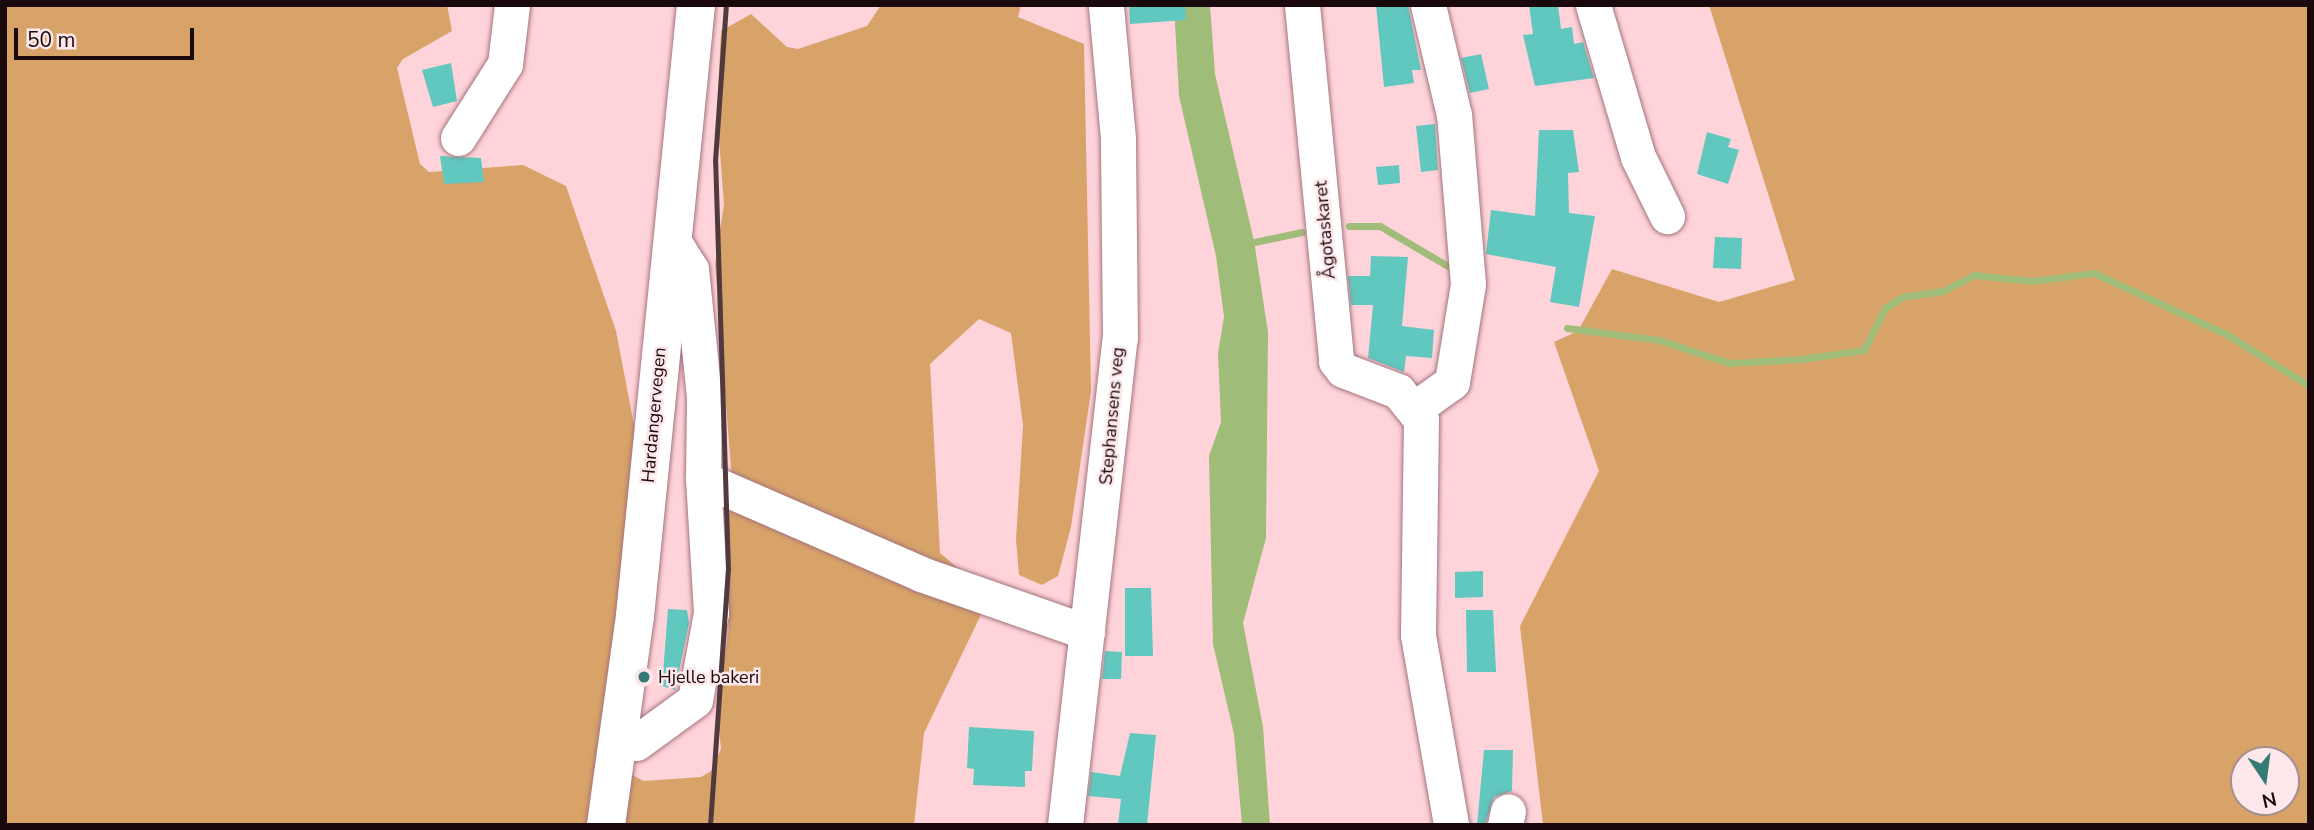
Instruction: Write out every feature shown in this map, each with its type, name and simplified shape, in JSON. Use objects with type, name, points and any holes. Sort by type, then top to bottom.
[{"type":"main road","name":"Hardangervegen","points":[[606,825],[620,739],[696,5]]},
{"type":"street","points":[[458,138],[505,64],[512,5]]},
{"type":"street","name":"Stephansens veg","points":[[1072,816],[1087,632],[1119,338],[1118,138],[1106,5]]},
{"type":"street","name":"Ågotaskaret","points":[[1302,5],[1336,360],[1343,370],[1398,391],[1417,407]]},
{"type":"street","points":[[1428,5],[1454,115],[1468,284],[1452,382],[1417,407],[1422,431],[1418,635],[1451,825]]},
{"type":"street","points":[[1593,5],[1638,157],[1667,216]]},
{"type":"street","points":[[620,739],[636,743],[695,700],[711,613],[703,479],[704,398],[691,269],[672,239]]},
{"type":"street","points":[[703,479],[921,574],[1087,632]]},
{"type":"shaded area","points":[[5,5],[447,5],[452,31],[403,59],[397,68],[420,164],[429,172],[523,165],[566,186],[616,331],[638,446],[622,770],[644,781],[701,777],[711,771],[721,749],[717,710],[729,627],[722,553],[733,493],[715,264],[724,204],[717,114],[721,31],[751,14],[787,47],[798,49],[867,26],[881,5],[1021,5],[1018,17],[1084,44],[1091,391],[1071,527],[1058,576],[1042,585],[1019,575],[1016,540],[1023,425],[1011,333],[979,319],[930,364],[940,553],[994,599],[989,598],[924,733],[914,825],[5,825]]},
{"type":"shaded area","points":[[1174,5],[1210,5],[1215,74],[1254,241],[1268,332],[1266,538],[1243,623],[1263,727],[1270,825],[1242,825],[1234,734],[1213,644],[1209,456],[1221,422],[1218,353],[1224,317],[1216,256],[1179,96]]},
{"type":"shaded area","points":[[1709,5],[2309,5],[2309,825],[1543,825],[1520,626],[1599,471],[1554,342],[1578,331],[1612,269],[1719,302],[1795,280]]},
{"type":"building","points":[[1129,5],[1185,5],[1186,20],[1130,24]]},
{"type":"building","points":[[1376,5],[1408,5],[1421,70],[1412,70],[1414,83],[1384,87]]},
{"type":"building","points":[[1529,5],[1558,5],[1561,29],[1572,27],[1574,44],[1583,42],[1594,78],[1535,86],[1523,35],[1533,34]]},
{"type":"building","points":[[1481,54],[1489,89],[1470,93],[1461,58]]},
{"type":"building","points":[[451,63],[457,101],[433,107],[422,70]]},
{"type":"building","points":[[1435,124],[1438,170],[1421,172],[1416,126]]},
{"type":"building","points":[[1539,130],[1573,130],[1579,172],[1568,173],[1569,213],[1595,216],[1579,307],[1550,302],[1556,267],[1486,254],[1491,210],[1535,216]]},
{"type":"building","points":[[1707,132],[1731,139],[1728,147],[1739,150],[1728,184],[1697,174]]},
{"type":"building","points":[[440,156],[481,158],[484,182],[444,184]]},
{"type":"building","points":[[1399,165],[1400,183],[1378,185],[1376,167]]},
{"type":"building","points":[[1715,237],[1742,238],[1741,269],[1713,268]]},
{"type":"building","points":[[1371,256],[1408,257],[1402,326],[1434,330],[1432,358],[1406,356],[1404,372],[1368,358],[1373,305],[1351,305],[1348,276],[1370,276]]},
{"type":"building","points":[[1483,571],[1483,597],[1455,598],[1455,572]]},
{"type":"building","points":[[1125,588],[1151,588],[1153,656],[1125,656]]},
{"type":"building","points":[[668,609],[687,610],[689,623],[675,690],[662,686]]},
{"type":"building","points":[[1466,610],[1493,610],[1496,672],[1467,672]]},
{"type":"building","points":[[1105,651],[1122,652],[1121,679],[1102,679]]},
{"type":"building","points":[[969,727],[1034,731],[1032,771],[1025,771],[1025,787],[973,785],[974,769],[967,768]]},
{"type":"building","points":[[1130,733],[1156,735],[1147,825],[1118,825],[1121,799],[1088,796],[1091,772],[1120,776]]},
{"type":"building","points":[[1484,750],[1513,750],[1512,791],[1494,797],[1485,825],[1477,825]]},
{"type":"waterway","points":[[1349,226],[1380,226],[1456,271]]},
{"type":"waterway","points":[[1245,244],[1302,232]]},
{"type":"waterway","points":[[1567,328],[1659,340],[1729,363],[1801,359],[1864,350],[1885,308],[1902,297],[1943,291],[1975,275],[2032,281],[2094,273],[2228,335],[2309,386]]},
{"type":"railway","points":[[710,825],[728,570],[715,161],[726,5]]},
{"type":"place","name":"Hjelle bakeri","points":[[644,677]]}]
